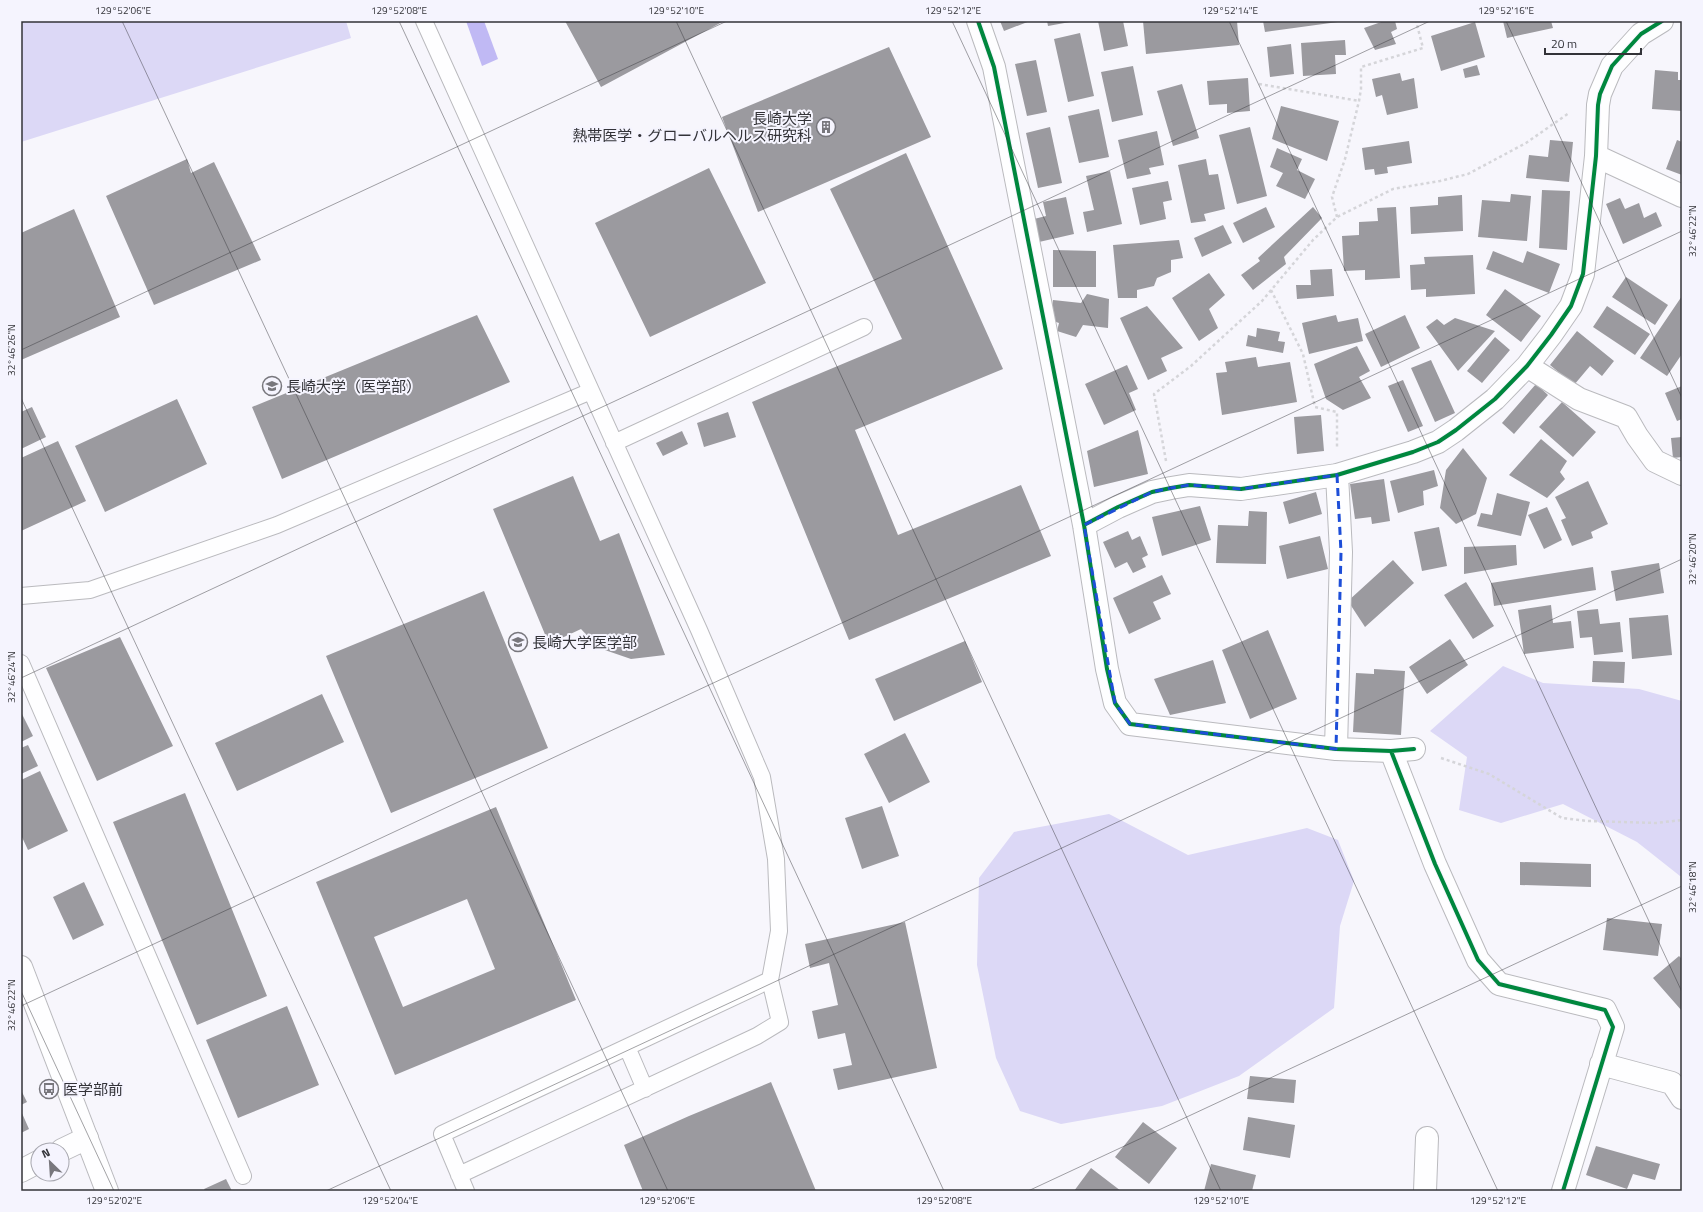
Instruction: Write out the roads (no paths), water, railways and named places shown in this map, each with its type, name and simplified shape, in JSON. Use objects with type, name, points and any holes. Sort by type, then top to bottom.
[{"type":"street","points":[[978,21],[994,66],[1084,525],[1109,676],[1115,703],[1130,724],[1336,749],[1391,751],[1414,749]]},
{"type":"street","points":[[1084,525],[1118,507],[1152,492],[1189,485],[1240,489],[1337,475],[1413,452],[1438,442],[1456,430],[1495,399],[1527,366],[1571,306],[1583,274],[1596,156],[1598,105],[1604,83],[1612,66],[1641,34],[1662,21]]},
{"type":"street","points":[[1596,156],[1682,196]]},
{"type":"street","points":[[1527,366],[1579,399],[1626,417],[1637,436],[1655,461],[1682,474]]},
{"type":"street","points":[[1336,749],[1341,552],[1337,475]]},
{"type":"street","points":[[1391,751],[1436,864],[1478,960],[1499,984],[1605,1010],[1613,1027],[1563,1191]]},
{"type":"street","points":[[21,967],[107,1191]]},
{"type":"street","points":[[1601,1064],[1672,1083],[1682,1098]]},
{"type":"street","points":[[70,1146],[87,1138]]},
{"type":"street","points":[[1425,1191],[1427,1138]]},
{"type":"street","points":[[21,1171],[30,1166]]},
{"type":"lane","points":[[424,21],[699,630],[762,777],[776,859],[779,931],[770,980],[780,1022],[757,1036],[460,1175]]},
{"type":"lane","points":[[614,443],[864,327]]},
{"type":"lane","points":[[21,596],[90,590],[277,525],[591,391]]},
{"type":"lane","points":[[21,663],[243,1176]]},
{"type":"lane","points":[[466,1191],[442,1134],[770,980]]},
{"type":"lane","points":[[627,1047],[645,1089]]},
{"type":"place","name":"長崎大学 熱帯医学・グローバルヘルス研究科","points":[[826,127]]},
{"type":"place","name":"長崎大学（医学部）","points":[[272,386]]},
{"type":"place","name":"長崎大学医学部","points":[[518,642]]},
{"type":"place","name":"医学部前","points":[[49,1089]]}]
